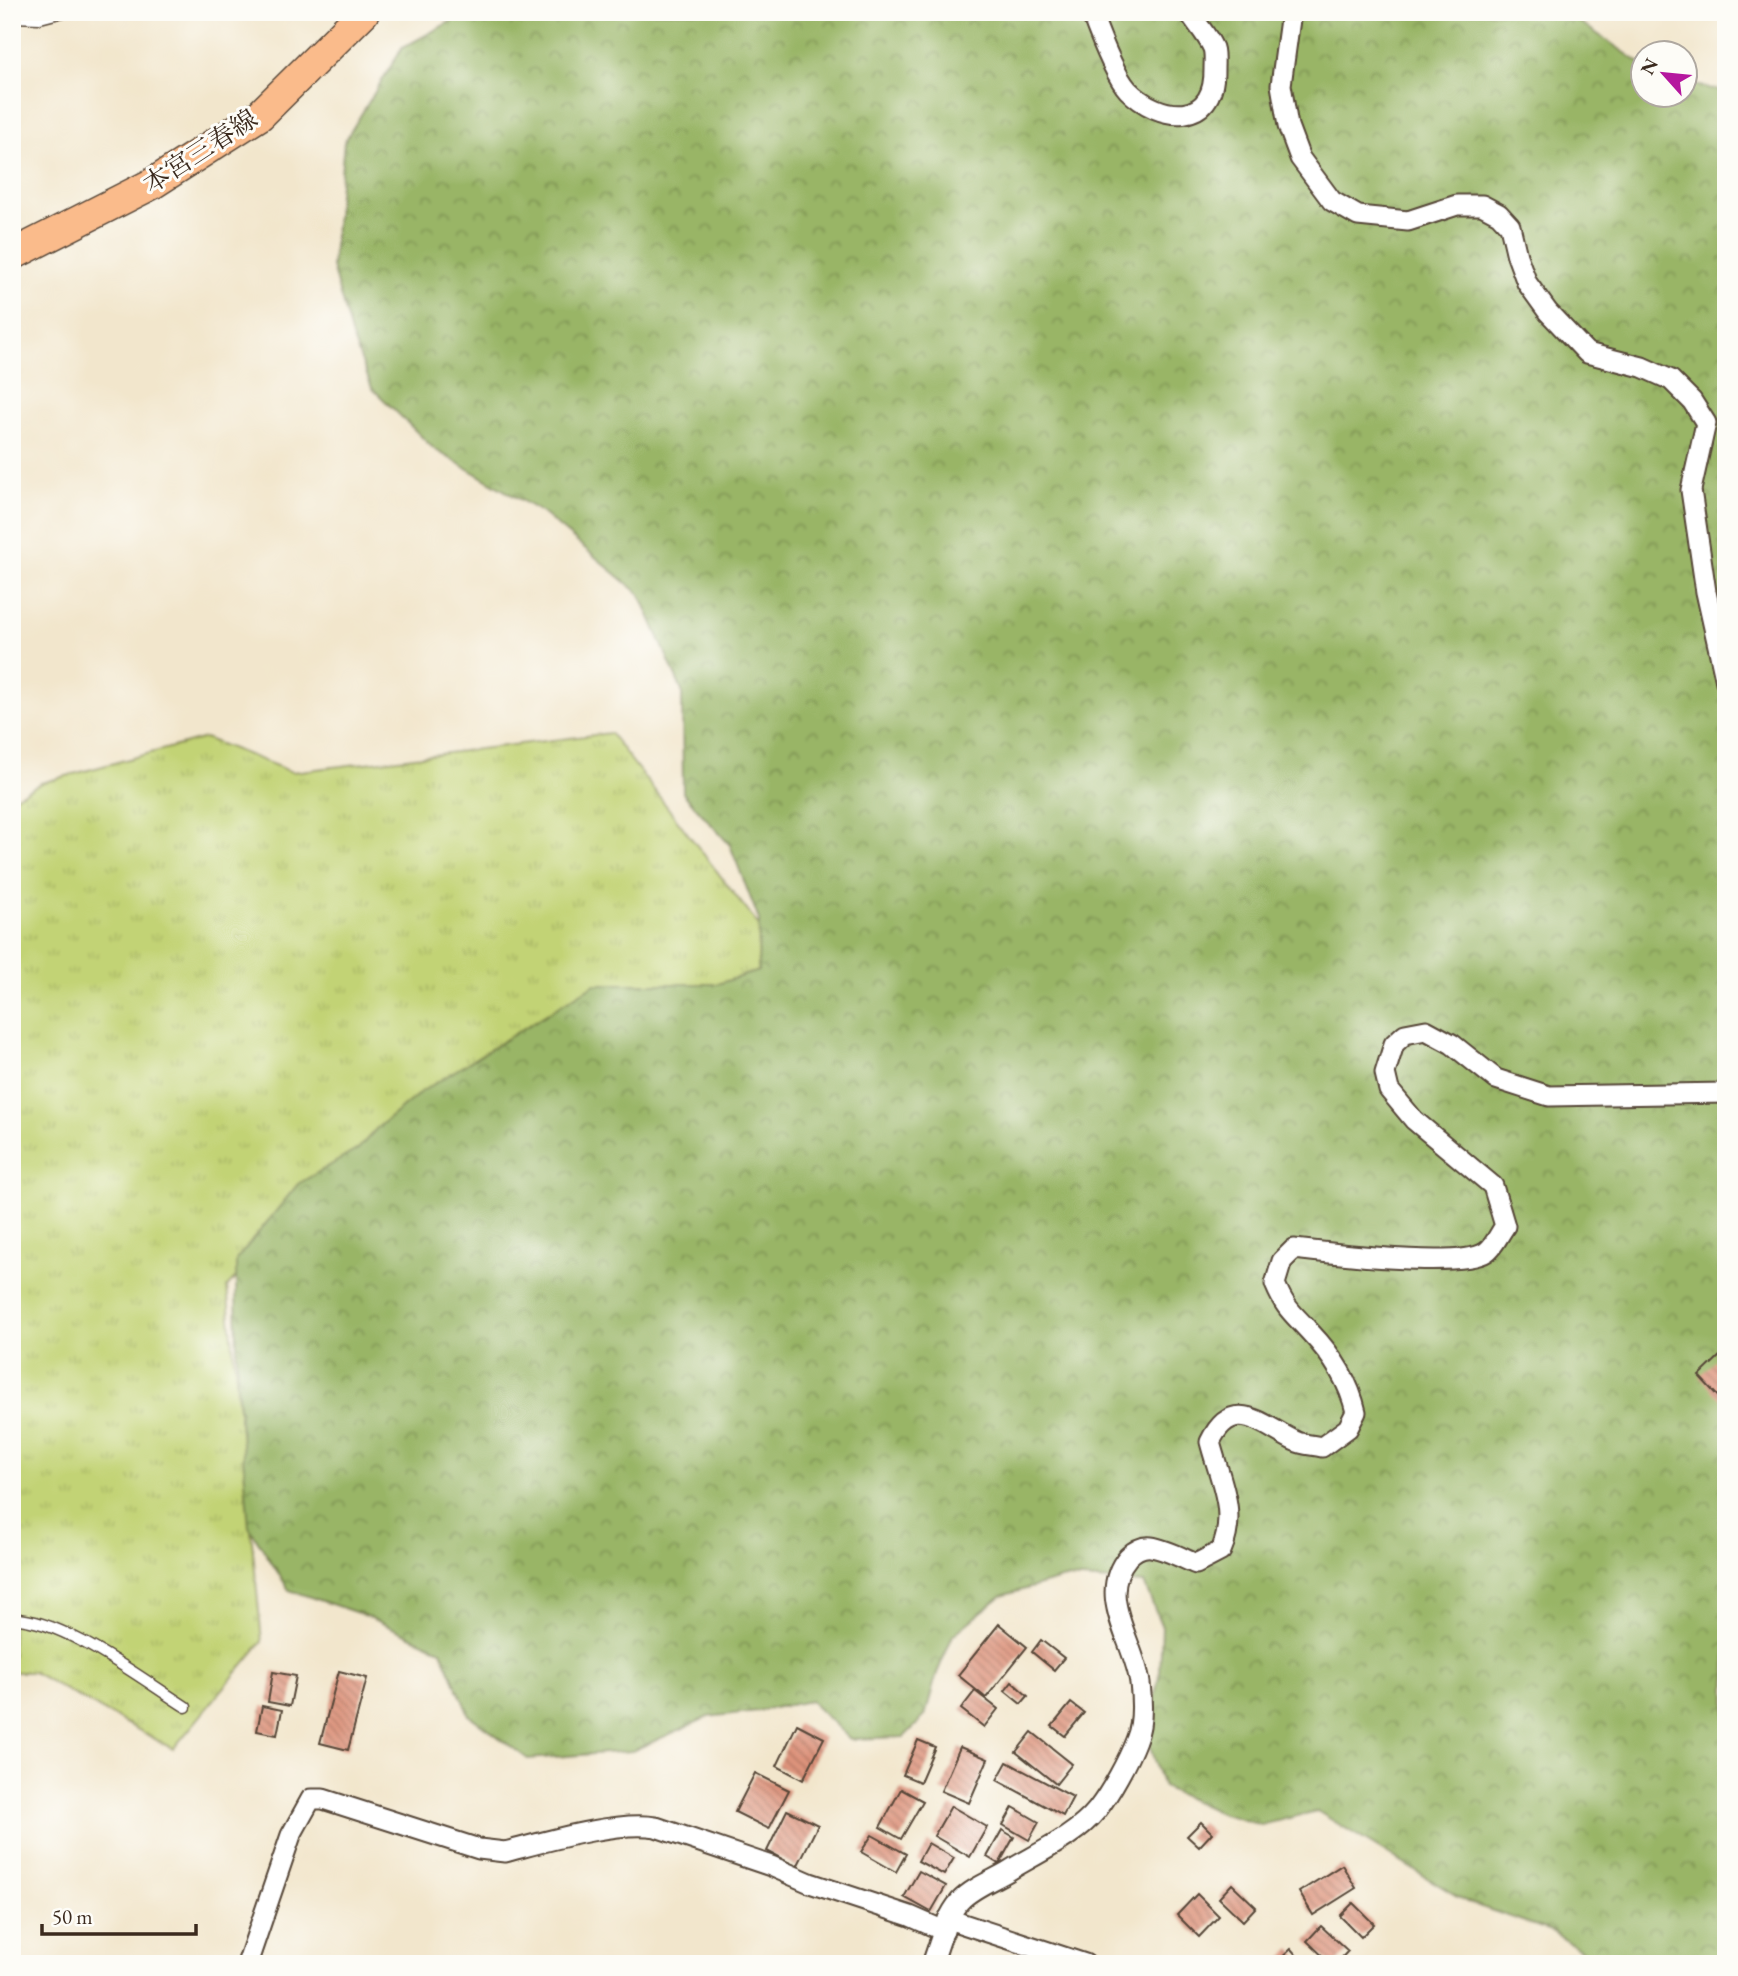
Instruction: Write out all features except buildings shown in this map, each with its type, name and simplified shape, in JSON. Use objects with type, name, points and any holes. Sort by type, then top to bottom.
[{"type":"main road","name":"本宮三春線","points":[[12,255],[152,184],[260,115],[364,12]]},
{"type":"street","points":[[1091,12],[1104,45],[1127,89],[1155,110],[1177,116],[1194,112],[1206,102],[1214,77],[1214,49],[1189,12]]},
{"type":"street","points":[[1290,12],[1281,85],[1288,126],[1300,158],[1332,201],[1358,216],[1408,221],[1457,205],[1482,205],[1499,214],[1510,226],[1527,284],[1548,312],[1587,353],[1642,367],[1671,380],[1692,401],[1706,423],[1691,490],[1706,592],[1726,682]]},
{"type":"street","points":[[932,1964],[946,1925],[961,1901],[977,1888],[1040,1852],[1097,1810],[1137,1739],[1142,1710],[1140,1680],[1123,1630],[1114,1587],[1121,1565],[1134,1550],[1150,1547],[1196,1564],[1221,1551],[1228,1534],[1230,1517],[1210,1442],[1215,1433],[1226,1420],[1244,1415],[1266,1423],[1273,1430],[1299,1443],[1322,1447],[1348,1428],[1356,1412],[1352,1391],[1334,1361],[1311,1332],[1285,1307],[1275,1284],[1282,1261],[1294,1249],[1373,1257],[1450,1261],[1472,1259],[1488,1251],[1504,1226],[1503,1212],[1493,1186],[1414,1120],[1389,1090],[1385,1073],[1394,1044],[1405,1034],[1426,1030],[1452,1044],[1496,1079],[1549,1096],[1726,1093]]},
{"type":"street","points":[[247,1964],[291,1835],[311,1799],[323,1799],[479,1849],[496,1852],[614,1828],[642,1825],[656,1827],[909,1916],[1085,1964]]},
{"type":"lane","points":[[20,15],[40,18],[63,12]]},
{"type":"lane","points":[[12,1619],[34,1620],[73,1636],[186,1707]]},
{"type":"green space","points":[[468,12],[1565,12],[1630,56],[1630,108],[1700,108],[1700,86],[1726,92],[1726,1964],[1596,1964],[1597,1960],[1551,1931],[1467,1902],[1317,1811],[1261,1825],[1220,1813],[1163,1787],[1146,1735],[1160,1672],[1162,1627],[1144,1583],[1065,1578],[1001,1596],[953,1635],[937,1673],[925,1716],[904,1737],[850,1739],[810,1701],[708,1717],[632,1751],[528,1759],[469,1715],[441,1650],[364,1615],[289,1590],[249,1527],[237,1384],[236,1260],[298,1184],[358,1149],[376,1129],[421,1092],[595,984],[717,984],[758,971],[759,920],[730,845],[683,793],[682,691],[640,594],[541,512],[434,449],[372,388],[352,337],[332,267],[344,142],[402,48]]},
{"type":"green space","points":[[610,733],[787,962],[333,1175],[227,1287],[262,1642],[173,1749],[33,1672],[12,1672],[12,798],[41,783],[205,738],[292,772]]}]
